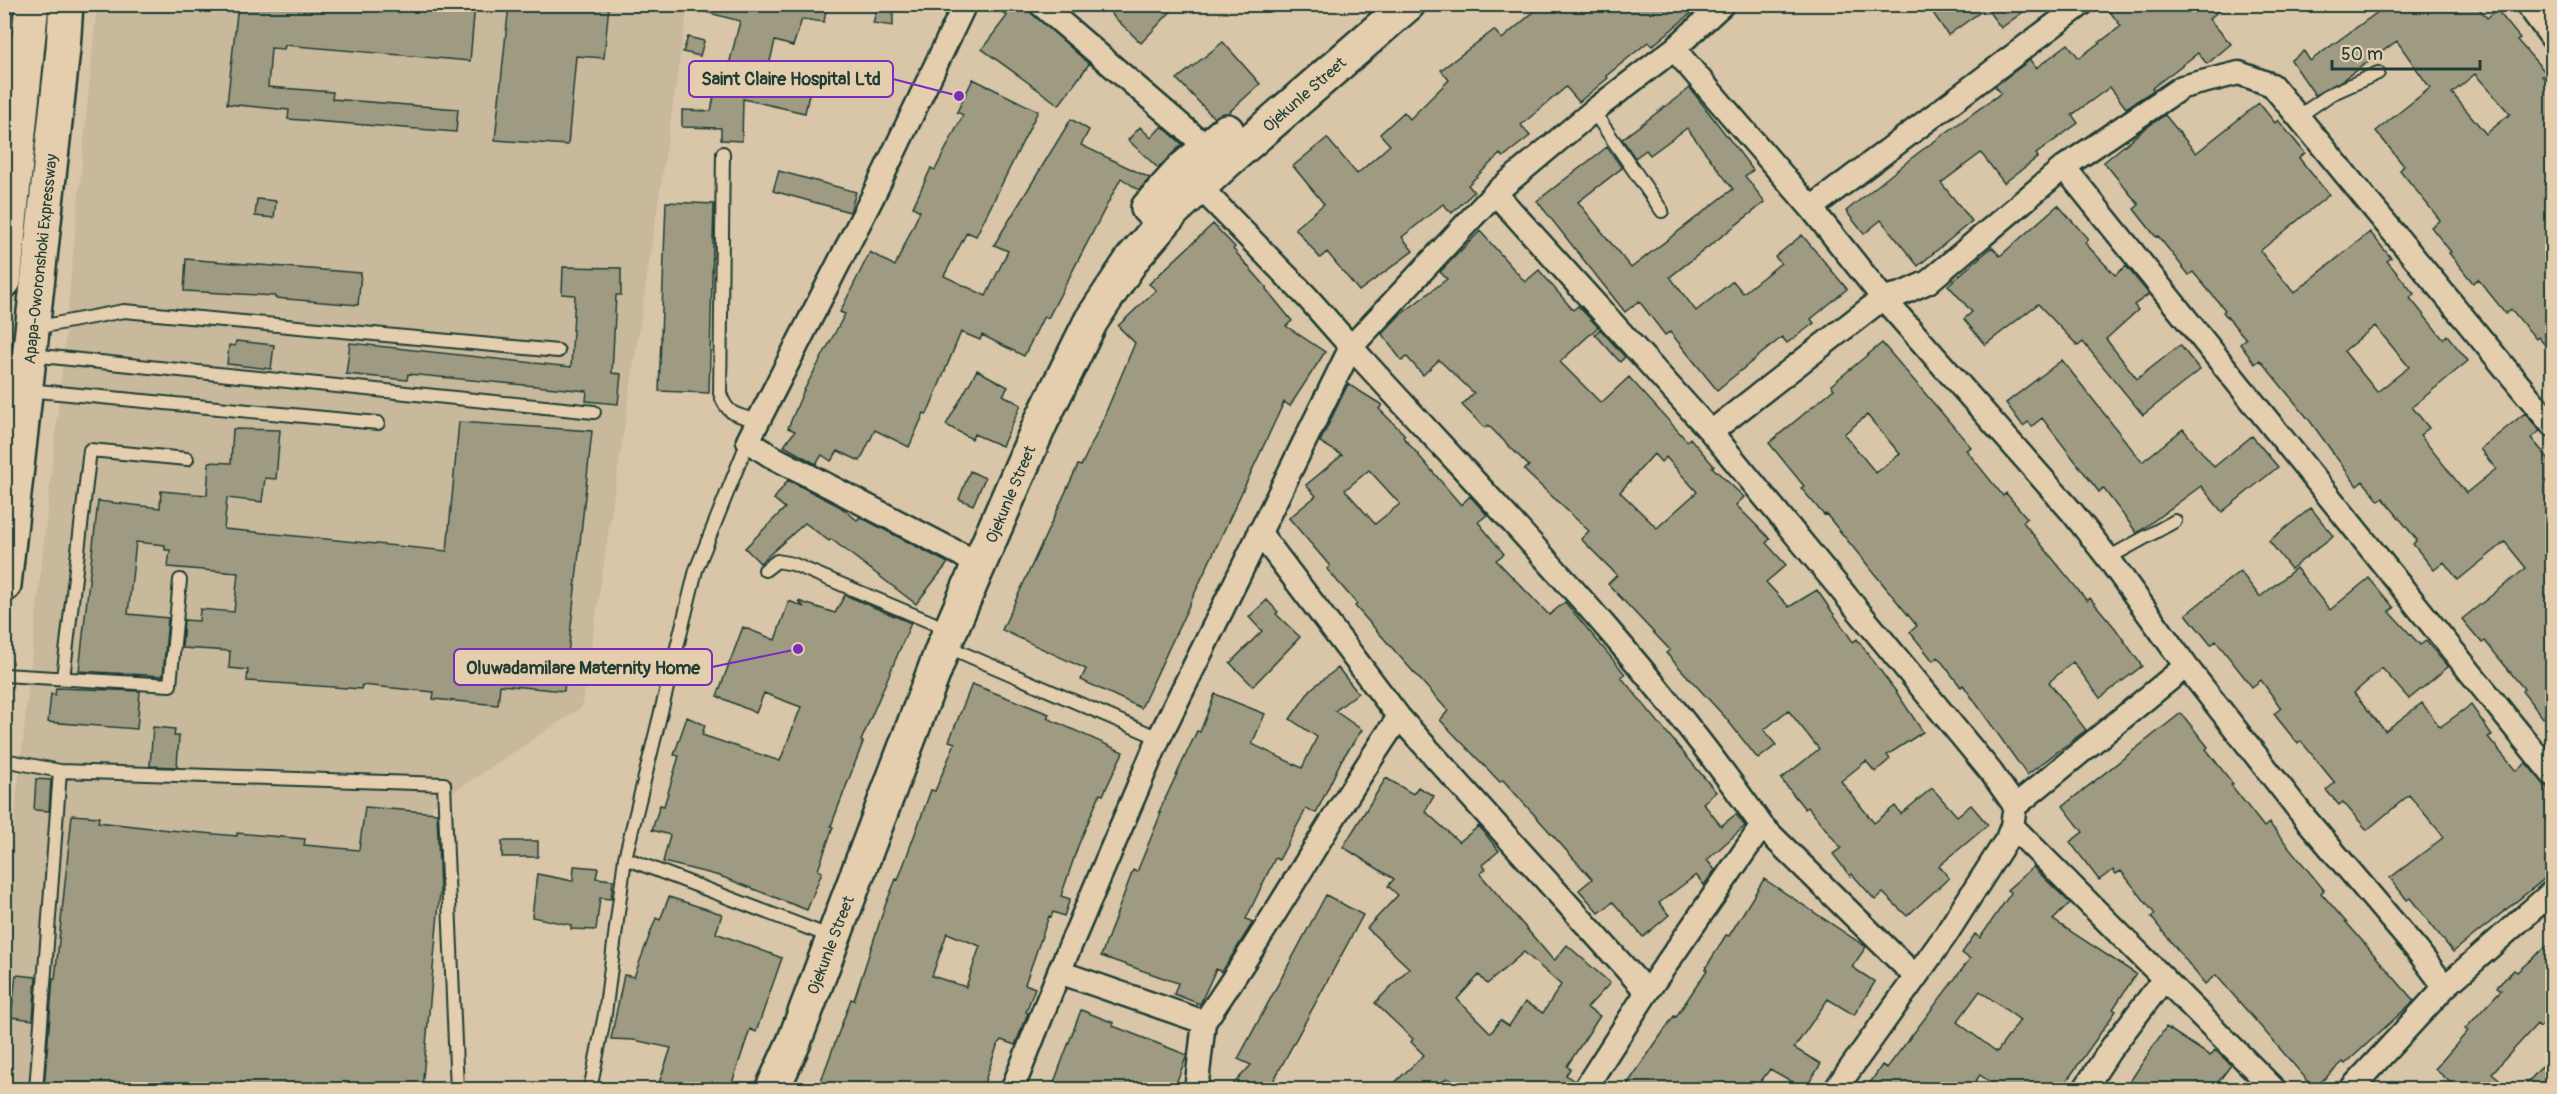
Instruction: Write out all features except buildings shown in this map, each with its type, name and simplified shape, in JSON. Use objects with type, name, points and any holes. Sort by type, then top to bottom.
[{"type":"main road","name":"Apapa-Oworonshoki Expressway","points":[[4,280],[32,4]]},
{"type":"main road","name":"Apapa-Oworonshoki Expressway","points":[[4,585],[66,4]]},
{"type":"main road","name":"Ojekunle Street","points":[[753,1089],[820,933],[893,724],[938,634],[970,561],[1091,321],[1133,258],[1174,210],[1191,178],[1374,4]]},
{"type":"main road","name":"Ojekunle Street","points":[[1217,155],[1408,4]]},
{"type":"main road","name":"Ojekunle Street","points":[[772,1089],[794,1042],[938,634]]},
{"type":"street","points":[[965,4],[873,196],[748,441],[771,456],[970,561]]},
{"type":"street","points":[[1012,1089],[1059,972],[1159,738],[1351,347],[1495,193],[1593,111],[1674,49],[1723,4]]},
{"type":"street","points":[[1811,208],[2082,4]]},
{"type":"street","points":[[2527,4],[2553,38]]},
{"type":"street","points":[[1049,7],[1217,155]]},
{"type":"street","points":[[1674,49],[1811,208],[1882,298],[2072,513],[2108,558],[2186,666],[2306,818],[2417,950],[2445,987]]},
{"type":"street","points":[[1711,432],[1882,298],[1901,294],[1928,282],[2064,167],[2182,87],[2239,74],[2272,85],[2553,425]]},
{"type":"street","points":[[2064,167],[2553,774]]},
{"type":"street","points":[[1191,178],[1307,297],[1586,606],[1714,758],[1762,826],[1916,976]]},
{"type":"street","points":[[1495,193],[1711,432],[1990,772],[2013,816],[2164,979],[2275,1089]]},
{"type":"street","points":[[1259,532],[1399,717],[1647,992]]},
{"type":"street","points":[[1835,1089],[1964,907],[2007,839],[2013,816],[2186,666]]},
{"type":"street","points":[[1197,1089],[1204,1022],[1236,976],[1357,779],[1399,717]]},
{"type":"street","points":[[1584,1089],[1647,992],[1762,826]]},
{"type":"street","points":[[2350,1089],[2445,987],[2553,892]]},
{"type":"street","points":[[1059,972],[1204,1022]]},
{"type":"street","points":[[2084,1089],[2110,1050],[2164,979]]},
{"type":"lane","points":[[2299,116],[2331,94],[2378,73]]},
{"type":"lane","points":[[1593,111],[1662,212]]},
{"type":"lane","points":[[723,153],[720,393],[724,406],[732,413],[759,421]]},
{"type":"lane","points":[[31,342],[124,311],[558,351]]},
{"type":"lane","points":[[31,342],[594,412]]},
{"type":"lane","points":[[26,390],[378,423]]},
{"type":"lane","points":[[590,1089],[606,1014],[625,858],[696,570],[748,441]]},
{"type":"lane","points":[[63,678],[90,450],[187,459]]},
{"type":"lane","points":[[2108,558],[2175,521]]},
{"type":"lane","points":[[765,570],[777,561],[784,561],[1159,738]]},
{"type":"lane","points":[[4,675],[170,685],[180,580]]},
{"type":"lane","points":[[4,760],[60,771],[444,784],[458,1089]]},
{"type":"lane","points":[[36,1089],[60,771]]},
{"type":"lane","points":[[625,858],[820,933]]},
{"type":"shaded area","points":[[97,5],[688,5],[582,707],[432,806],[419,1089],[5,1090],[5,909],[60,392]]},
{"type":"place","name":"Saint Claire Hospital Ltd","points":[[959,96]]},
{"type":"place","name":"Oluwadamilare Maternity Home","points":[[798,649]]}]
